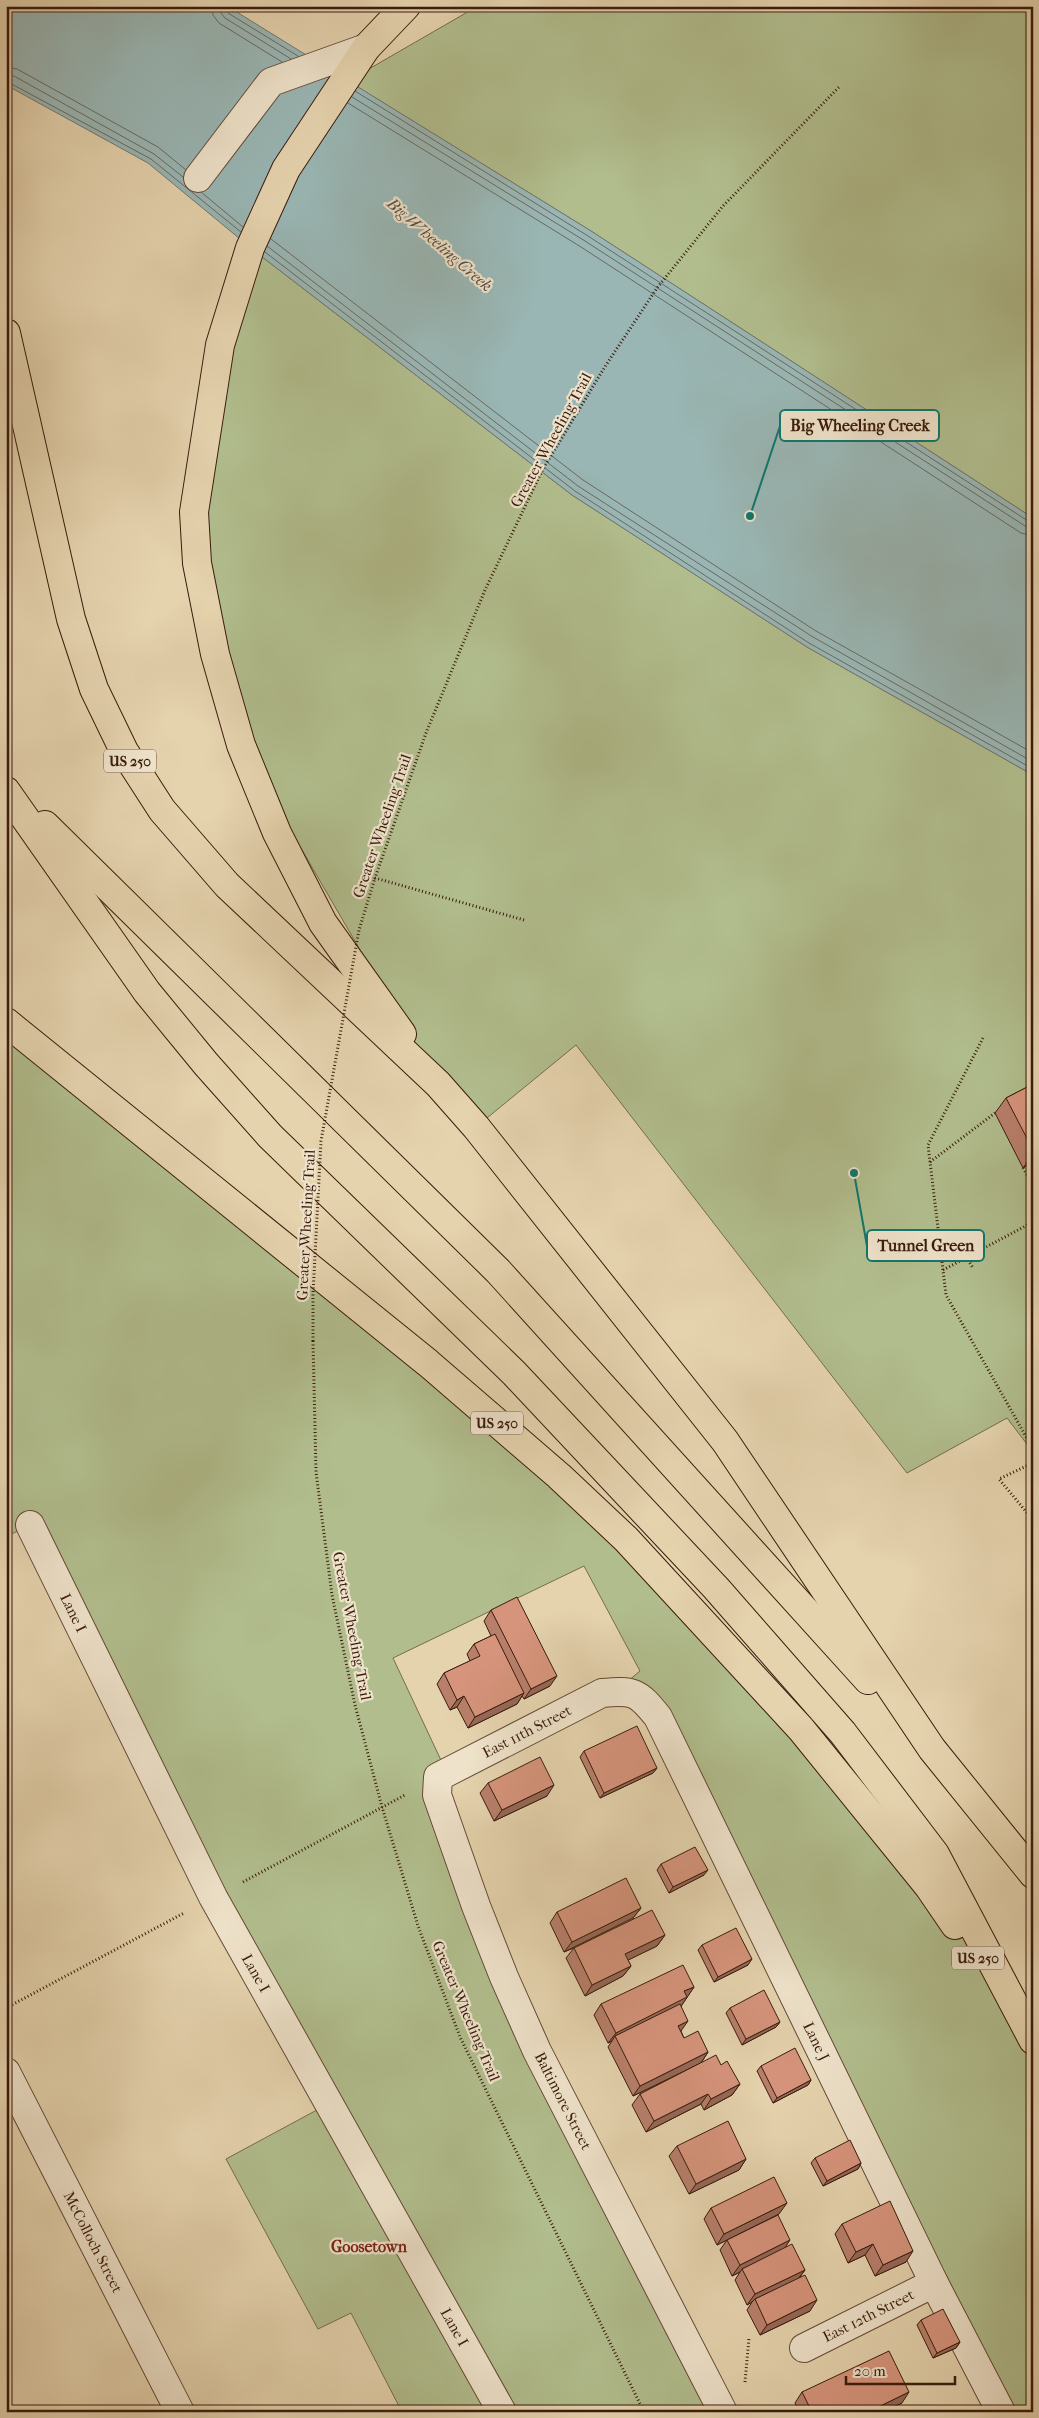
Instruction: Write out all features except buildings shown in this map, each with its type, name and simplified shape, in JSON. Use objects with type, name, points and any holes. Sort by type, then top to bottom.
[{"type":"highway","points":[[406,6],[366,48],[286,169],[250,248],[220,345],[194,512],[197,563],[215,654],[240,745],[277,833],[323,923],[438,1084]]},
{"type":"highway","name":"US 250","points":[[6,333],[71,619],[94,689],[124,751],[162,810],[227,885],[438,1084],[476,1127],[724,1441],[932,1749],[1033,1874]]},
{"type":"highway","points":[[6,786],[498,1271],[932,1749]]},
{"type":"highway","points":[[6,791],[147,992],[206,1064],[270,1136],[514,1373],[716,1588],[843,1734],[935,1854],[1030,2035]]},
{"type":"highway","name":"US 250","points":[[6,1022],[428,1363],[559,1476],[626,1539],[801,1729],[929,1887],[1030,2035]]},
{"type":"street","points":[[198,178],[271,82],[366,48]]},
{"type":"street","name":"Lane I","points":[[30,1525],[213,1898],[502,2412]]},
{"type":"street","name":"East 11th Street","points":[[438,1777],[602,1693],[616,1691]]},
{"type":"street","name":"Lane J","points":[[616,1691],[630,1692],[643,1698],[658,1717],[934,2283],[1001,2412]]},
{"type":"street","name":"Baltimore Street","points":[[438,1777],[437,1796],[504,1978],[537,2050],[723,2412]]},
{"type":"street","name":"McColloch Street","points":[[6,2072],[180,2412]]},
{"type":"street","name":"East 12th Street","points":[[804,2348],[934,2283]]},
{"type":"path","name":"Greater Wheeling Trail","points":[[644,2412],[460,2037],[418,1926],[382,1807],[355,1705],[332,1595],[316,1472],[313,1294],[321,1141],[360,930],[375,878],[426,733],[485,590],[544,469],[606,365],[657,288],[723,206],[839,87]]},
{"type":"path","points":[[375,878],[524,920]]},
{"type":"path","points":[[983,1038],[928,1145],[946,1295],[1033,1449]]},
{"type":"path","points":[[930,1162],[995,1113]]},
{"type":"path","points":[[1023,1168],[1033,1185]]},
{"type":"path","points":[[943,1270],[1033,1222]]},
{"type":"path","points":[[966,1257],[973,1268]]},
{"type":"path","points":[[1033,1463],[999,1479],[1033,1520]]},
{"type":"path","points":[[382,1807],[413,1791]]},
{"type":"path","points":[[744,2391],[749,2338]]},
{"type":"green space","points":[[478,6],[1033,6],[1033,518],[591,231],[348,81]]},
{"type":"green space","points":[[257,253],[572,495],[807,647],[1033,775],[1033,1452],[1007,1418],[907,1473],[576,1045],[476,1127],[438,1084],[241,745],[197,563],[200,472]]},
{"type":"green space","points":[[6,1022],[559,1476],[929,1887],[1027,2029],[1033,2042],[1033,2412],[1001,2412],[658,1717],[616,1691],[640,1671],[584,1566],[393,1658],[447,1773],[438,1777],[476,1906],[723,2412],[402,2412],[351,2313],[318,2329],[226,2159],[328,2104],[29,1525],[6,1537]]},
{"type":"water","points":[[6,6],[227,6],[591,231],[1033,518],[1033,775],[807,647],[572,495],[257,253],[148,163],[6,85]]},
{"type":"place","name":"Big Wheeling Creek","points":[[750,516]]},
{"type":"place","name":"Tunnel Green","points":[[854,1173]]},
{"type":"district","name":"Goosetown","points":[[369,2246]]}]
